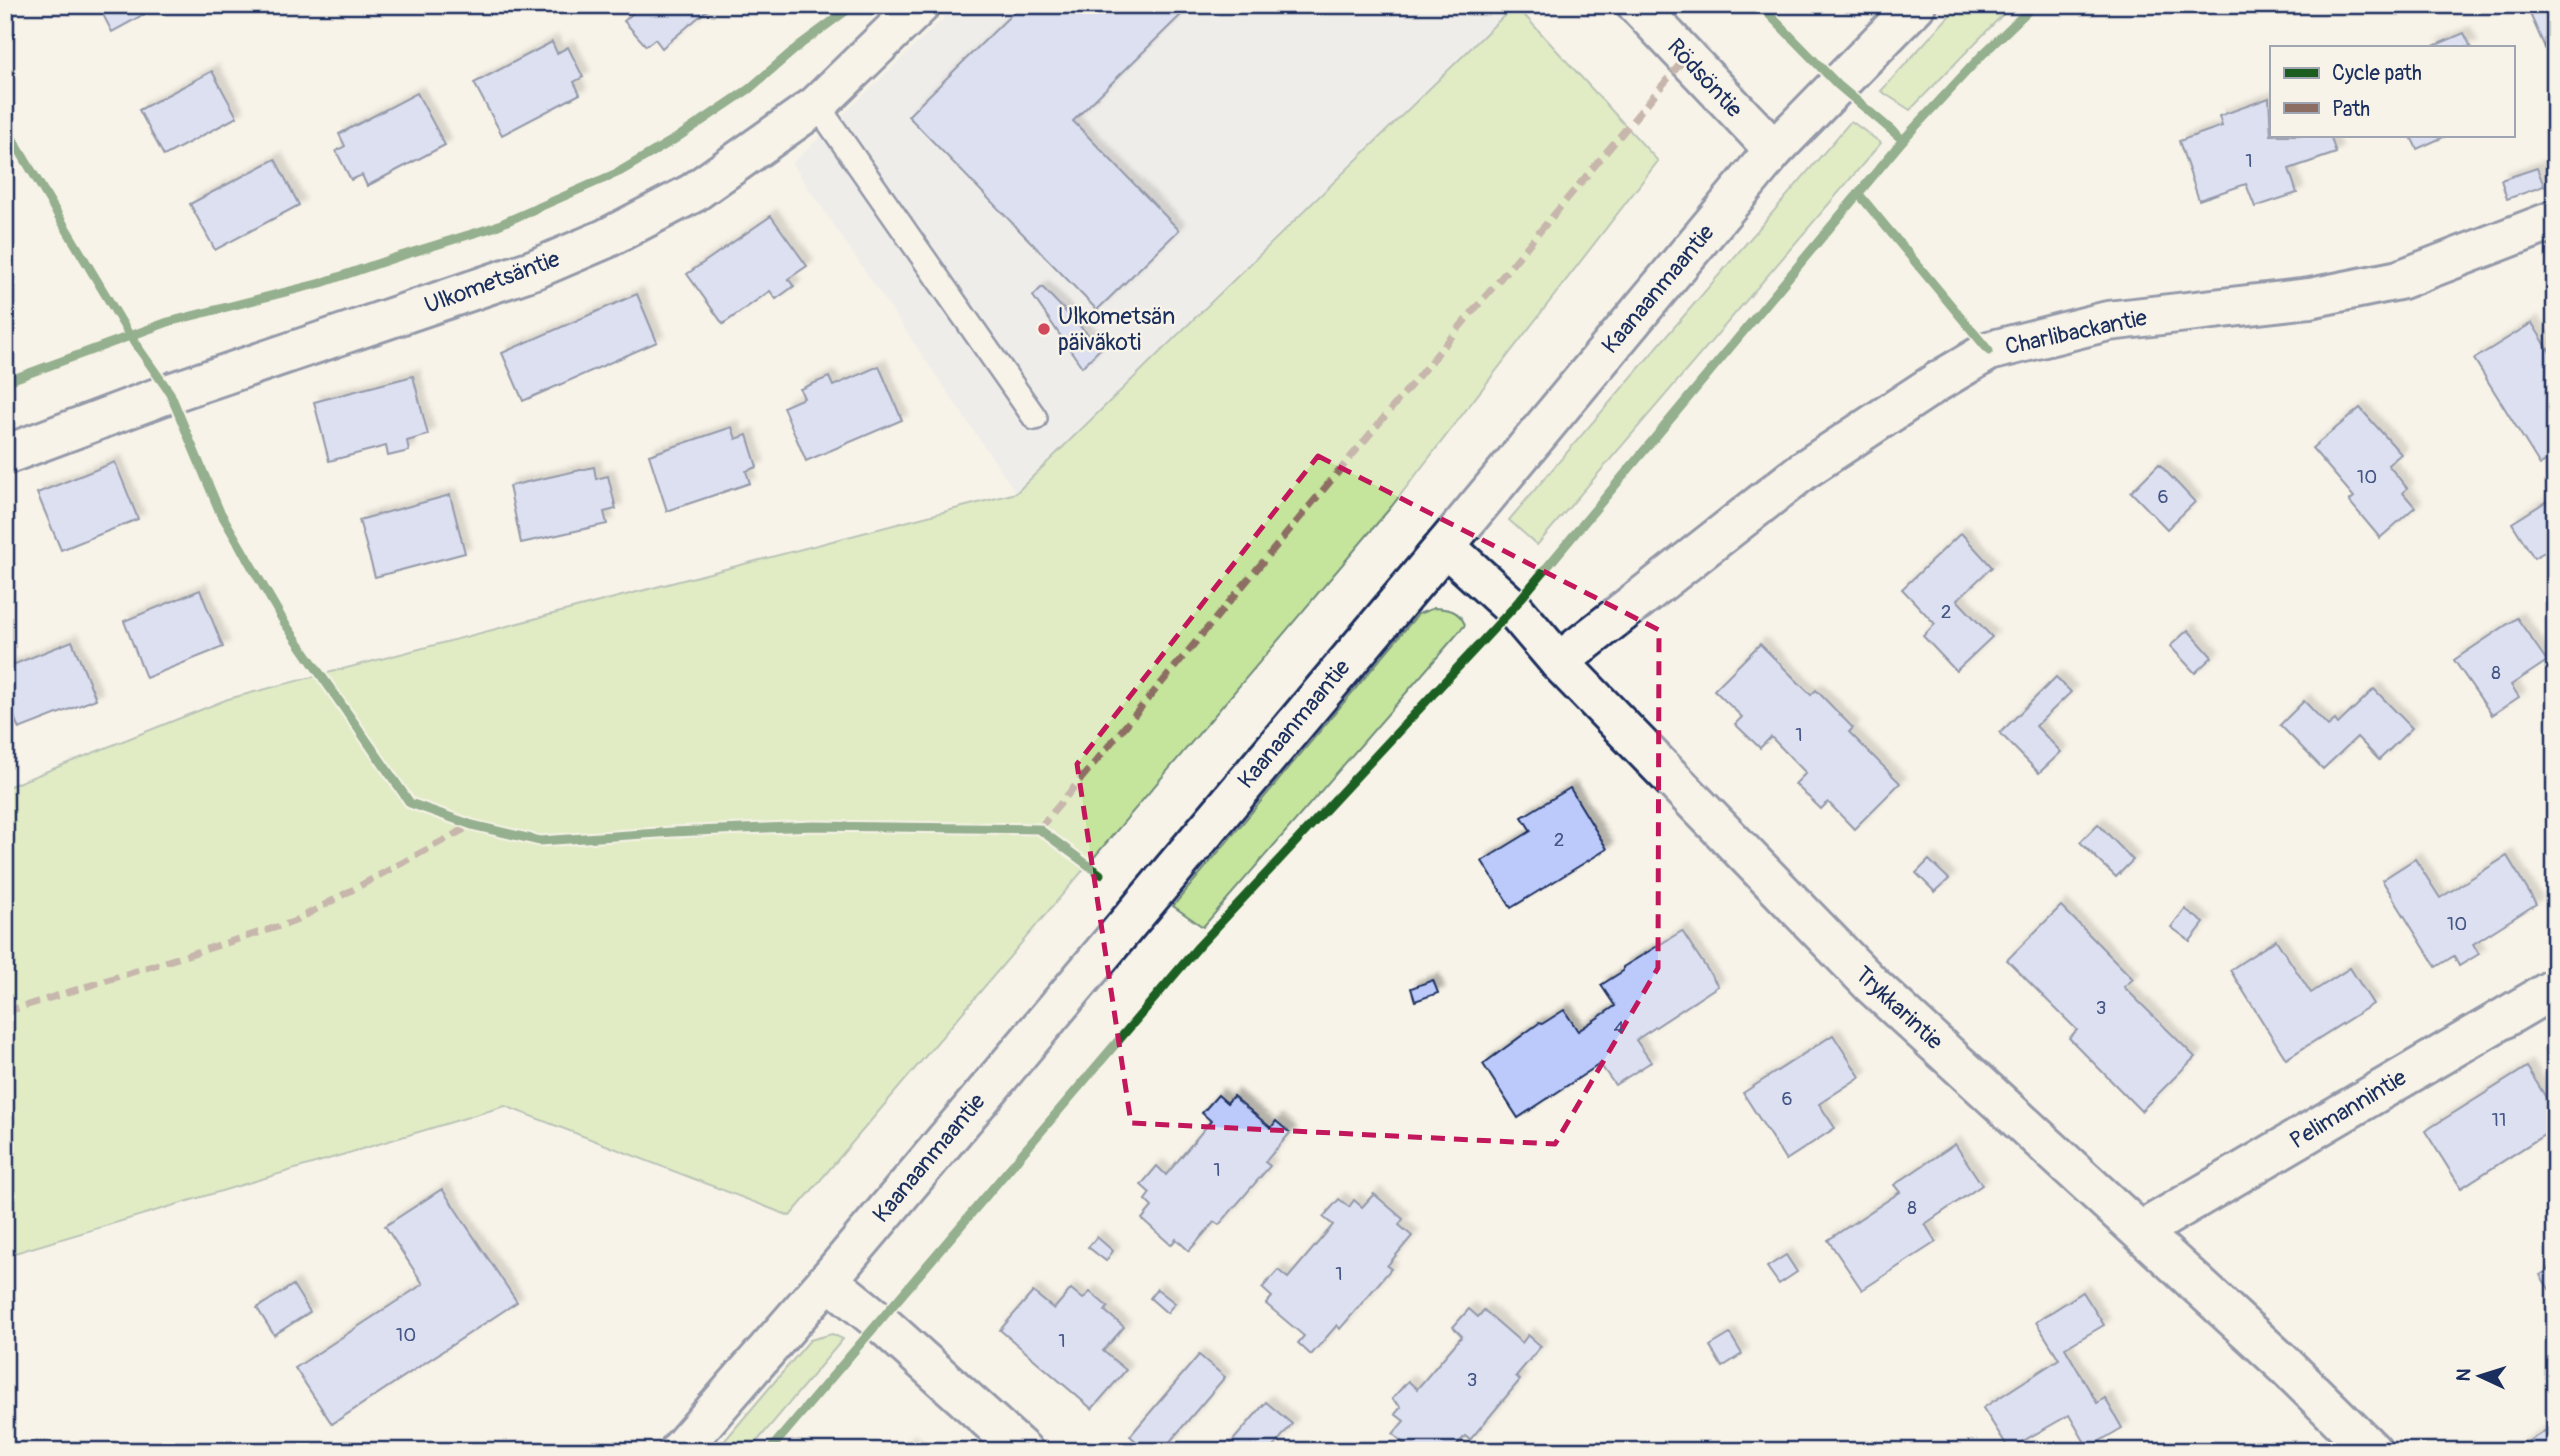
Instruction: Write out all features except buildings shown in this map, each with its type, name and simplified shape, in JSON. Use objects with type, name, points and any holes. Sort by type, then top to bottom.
[{"type":"street","name":"Ulkometsäntie","points":[[5,455],[183,389],[535,269],[606,239],[693,192],[817,105],[920,5]]},
{"type":"street","name":"Rödsöntie","points":[[1637,5],[1774,150]]},
{"type":"street","name":"Kaanaanmaantie","points":[[680,1451],[828,1280],[1774,150],[1916,5]]},
{"type":"street","name":"Charlibackantie","points":[[1559,662],[1804,470],[1989,351],[2108,321],[2310,298],[2399,280],[2555,220]]},
{"type":"street","name":"Trykkarintie","points":[[1445,546],[1513,608],[1559,662],[1872,985],[2286,1366],[2372,1451]]},
{"type":"street","name":"Pelimannintie","points":[[2141,1231],[2555,988]]},
{"type":"street","points":[[828,1280],[880,1322],[1023,1451]]},
{"type":"lane","points":[[817,105],[1035,418]]},
{"type":"highlighted area","points":[[1318,456],[1659,630],[1658,968],[1555,1144],[1131,1123],[1077,764]]},
{"type":"shaded area","name":"Ulkometsän päiväkoti","points":[[957,5],[1515,5],[1016,493],[792,164]]},
{"type":"green space","points":[[1515,5],[1658,161],[1391,507],[790,1216],[505,1106],[5,1256],[5,788],[228,699],[1016,493]]},
{"type":"green space","points":[[1959,5],[2012,5],[1910,110],[1881,91]]},
{"type":"green space","points":[[1851,121],[1881,143],[1537,545],[1509,520]]},
{"type":"green space","points":[[1434,608],[1453,611],[1465,625],[1203,927],[1173,906],[1418,614]]},
{"type":"green space","points":[[832,1334],[843,1339],[749,1451],[716,1451],[810,1340]]},
{"type":"marked path","points":[[1039,829],[1686,57]]},
{"type":"marked path","points":[[5,1012],[293,922],[472,825]]},
{"type":"cycle path","points":[[5,382],[168,322],[321,283],[494,227],[619,172],[675,139],[749,89],[801,44],[854,5]]},
{"type":"cycle path","points":[[1760,5],[1838,85],[1903,140]]},
{"type":"cycle path","points":[[769,1451],[1198,947],[1513,608],[1903,140],[1981,56],[2034,5]]},
{"type":"cycle path","points":[[5,126],[130,336],[170,393],[219,510],[284,622],[410,803],[472,825],[540,841],[813,826],[1039,829],[1100,874]]},
{"type":"cycle path","points":[[1858,193],[1989,351]]},
{"type":"place","name":"Ulkometsän päiväkoti","points":[[1044,329]]}]
